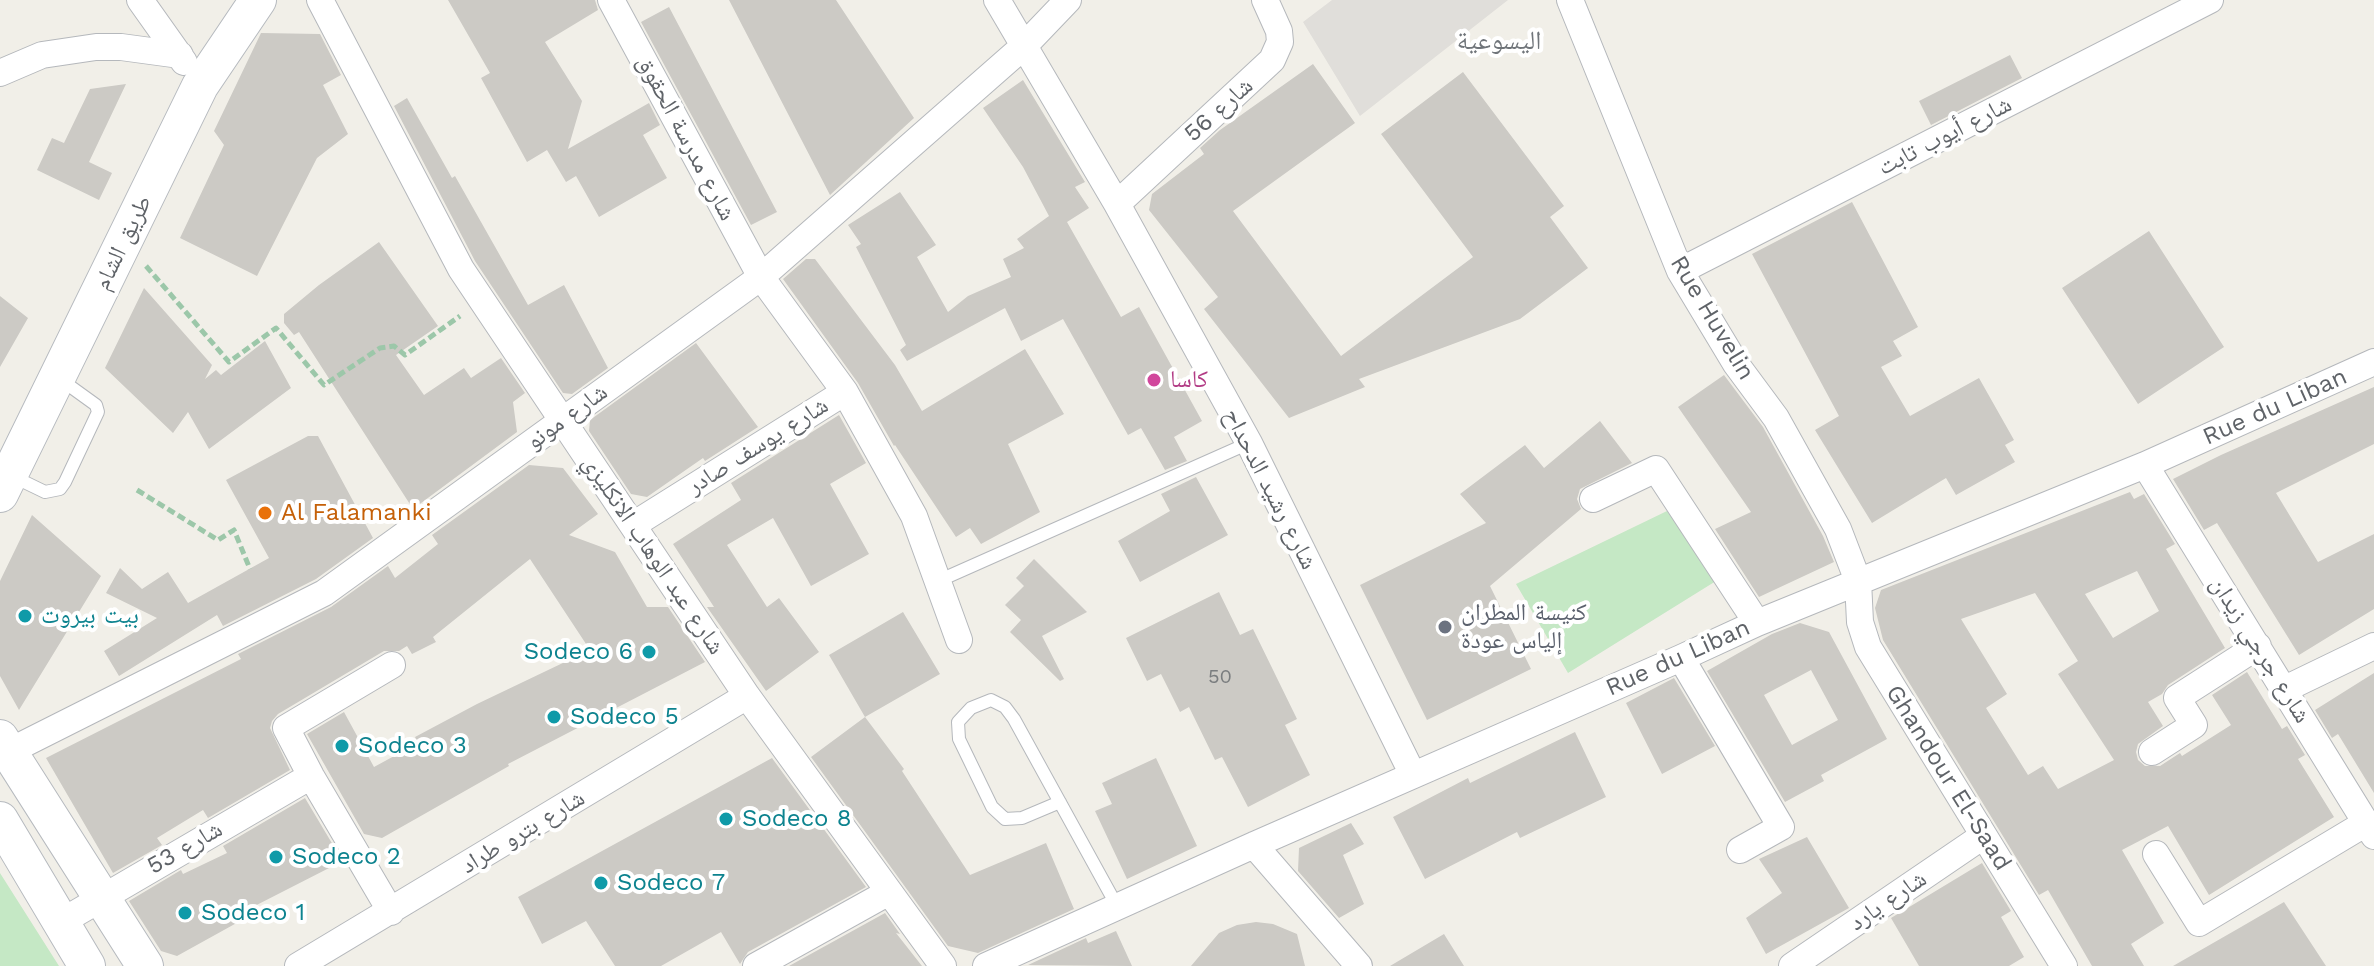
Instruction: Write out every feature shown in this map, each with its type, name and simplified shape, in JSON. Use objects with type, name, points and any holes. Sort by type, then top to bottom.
[{"type":"street","points":[[140,0],[200,86]]},
{"type":"street","name":"طريق الشام","points":[[5,484],[200,86],[258,0]]},
{"type":"street","name":"شارع عبد الوهاب الانكليزي","points":[[320,0],[461,269],[747,696],[943,966]]},
{"type":"street","name":"شارع مدرسة الحقوق","points":[[611,0],[761,277]]},
{"type":"street","name":"شارع رشيد الدحداح","points":[[997,0],[1117,204],[1249,443],[1413,775]]},
{"type":"street","name":"شارع مونو","points":[[4,745],[324,593],[761,277],[1024,46],[1068,0]]},
{"type":"street","name":"شارع 56","points":[[1117,204],[1272,60],[1280,42],[1279,31],[1265,0]]},
{"type":"street","name":"Rue Huvelin","points":[[1570,0],[1680,271],[1736,364],[1776,418],[1823,499],[1858,581]]},
{"type":"street","name":"شارع أيوب تابت","points":[[1680,271],[2210,0]]},
{"type":"street","points":[[0,73],[42,55],[96,47],[180,55]]},
{"type":"street","name":"شارع يوسف صادر","points":[[633,525],[845,392],[761,277]]},
{"type":"street","name":"Rue du Liban","points":[[986,966],[1757,623],[2145,465],[2374,362]]},
{"type":"street","points":[[845,392],[914,516],[959,640]]},
{"type":"street","name":"شارع جرجي زيدان","points":[[2145,465],[2370,830]]},
{"type":"street","points":[[1593,499],[1656,469],[1757,623]]},
{"type":"street","name":"Ghandour El-Saad","points":[[1858,581],[1860,622],[1868,647],[2064,966]]},
{"type":"street","points":[[2152,752],[2194,725],[2177,698],[2258,646]]},
{"type":"street","points":[[2285,689],[2374,646]]},
{"type":"street","points":[[1681,658],[1781,827],[1740,850]]},
{"type":"street","points":[[391,912],[286,728],[392,665]]},
{"type":"street","name":"شارع بترو طراد","points":[[298,966],[747,696]]},
{"type":"street","points":[[4,745],[145,966]]},
{"type":"street","name":"شارع 53","points":[[61,922],[311,776]]},
{"type":"street","points":[[0,820],[87,966]]},
{"type":"street","points":[[2156,854],[2199,923],[2370,830]]},
{"type":"street","name":"شارع يارد","points":[[1792,966],[1983,836]]},
{"type":"street","points":[[1254,845],[1359,966]]},
{"type":"street","points":[[756,966],[889,892]]},
{"type":"lane","points":[[5,484],[45,492],[60,489],[65,482],[98,412],[96,405],[58,377]]},
{"type":"lane","points":[[938,581],[1249,443]]},
{"type":"lane","points":[[1060,802],[1022,818],[1005,819],[992,807],[959,739],[958,722],[971,708],[991,700],[1005,707],[1060,802],[1117,906]]},
{"type":"path","points":[[124,241],[229,362],[276,328],[324,385],[380,348],[394,346],[405,355],[484,300]]},
{"type":"path","points":[[137,490],[218,540],[234,530],[250,569]]},
{"type":"shaded area","points":[[1332,0],[1508,0],[1360,116],[1303,22]]},
{"type":"green space","points":[[1667,511],[1716,581],[1568,673],[1516,584]]},
{"type":"green space","points":[[0,873],[59,966],[0,966]]},
{"type":"building","points":[[448,0],[595,0],[598,10],[545,42],[582,101],[568,149],[649,103],[660,125],[643,135],[667,178],[599,217],[576,176],[566,182],[547,150],[527,162],[481,78],[490,73]]},
{"type":"building","points":[[729,0],[836,0],[914,118],[830,195]]},
{"type":"building","points":[[669,7],[777,212],[751,225],[641,22]]},
{"type":"building","points":[[261,33],[320,34],[341,75],[323,85],[348,134],[317,158],[257,276],[180,238],[224,145],[214,131]]},
{"type":"building","points":[[2010,55],[2022,78],[1931,125],[1919,101]]},
{"type":"building","points":[[1313,64],[1355,123],[1233,211],[1341,356],[1473,257],[1381,134],[1463,72],[1564,206],[1550,217],[1588,268],[1520,319],[1359,379],[1365,387],[1289,418],[1204,309],[1218,297],[1149,210],[1152,194],[1204,154],[1200,148],[1220,130]]},
{"type":"building","points":[[1023,80],[1085,182],[1075,187],[1089,208],[1067,222],[1121,317],[1139,307],[1202,421],[1174,437],[1187,461],[1165,470],[1141,428],[1128,435],[1063,319],[1021,341],[1005,308],[907,361],[900,350],[906,345],[856,247],[861,244],[848,225],[900,192],[936,245],[917,257],[948,312],[968,296],[1011,277],[1003,259],[1024,248],[1017,239],[1049,216],[1023,167],[983,108]]},
{"type":"building","points":[[126,84],[89,162],[112,173],[99,200],[37,170],[52,138],[64,143],[90,89]]},
{"type":"building","points":[[407,98],[528,305],[564,285],[608,368],[572,394],[563,393],[475,261],[394,106]]},
{"type":"building","points":[[1852,202],[1918,327],[1893,341],[1902,356],[1881,367],[1910,416],[1979,378],[2014,440],[2005,445],[2015,462],[1956,495],[1946,478],[1872,523],[1815,430],[1839,416],[1752,254]]},
{"type":"building","points":[[2149,231],[2224,347],[2138,404],[2062,288]]},
{"type":"building","points":[[379,242],[438,326],[396,355],[424,395],[464,368],[471,378],[501,358],[525,393],[513,402],[517,432],[413,509],[299,332],[294,335],[284,323],[284,314]]},
{"type":"building","points":[[806,259],[815,259],[895,365],[922,411],[1025,349],[1064,414],[1008,444],[1040,512],[981,544],[970,528],[956,537],[894,446],[858,383],[783,279]]},
{"type":"building","points":[[144,288],[212,365],[205,379],[216,370],[221,375],[265,341],[291,388],[209,449],[188,412],[173,433],[105,368]]},
{"type":"building","points":[[0,296],[28,318],[0,367]]},
{"type":"building","points":[[696,343],[758,427],[705,461],[703,458],[647,497],[631,494],[589,431],[590,420]]},
{"type":"building","points":[[1724,375],[1763,427],[1834,562],[1759,597],[1715,529],[1751,512],[1678,407]]},
{"type":"building","points":[[2374,387],[2374,444],[2276,493],[2318,562],[2374,534],[2374,609],[2299,655],[2217,523],[2204,530],[2173,479]]},
{"type":"building","points":[[839,415],[866,463],[830,484],[869,554],[811,586],[773,518],[727,545],[767,607],[779,598],[819,652],[766,691],[707,607],[714,607],[673,544],[741,500],[731,483]]},
{"type":"building","points":[[1600,421],[1632,463],[1580,489],[1577,499],[1581,509],[1490,586],[1531,669],[1427,720],[1360,585],[1486,523],[1460,494],[1525,445],[1544,468]]},
{"type":"building","points":[[308,436],[318,436],[373,538],[316,579],[223,626],[217,615],[119,676],[104,651],[157,618],[106,593],[120,568],[142,589],[168,572],[188,603],[269,558],[226,480]]},
{"type":"building","points":[[529,465],[563,468],[598,514],[569,535],[615,552],[647,607],[668,607],[705,662],[508,764],[382,838],[364,834],[307,734],[344,712],[374,767],[418,743],[415,737],[590,650],[530,559],[433,637],[436,642],[412,654],[407,646],[399,651],[384,651],[278,714],[270,728],[290,770],[208,818],[203,810],[157,838],[162,845],[113,873],[46,758],[241,659],[238,654],[331,607],[388,566],[395,578],[438,544],[432,535]]},
{"type":"building","points":[[1196,477],[1228,535],[1140,582],[1118,541],[1170,511],[1161,494]]},
{"type":"building","points":[[2130,492],[2134,499],[2144,494],[2175,544],[2166,549],[2225,648],[2168,685],[2162,694],[2148,702],[2163,726],[2138,744],[2138,760],[2145,766],[2160,766],[2231,725],[2212,695],[2247,672],[2282,729],[2287,726],[2305,755],[2298,759],[2334,817],[2209,895],[2168,826],[2122,850],[2164,923],[2131,944],[2144,966],[2092,966],[2048,890],[2039,895],[1883,640],[1875,608],[1881,590]],"holes":[[[2137,571],[2159,611],[2113,638],[2085,594]],[[2035,593],[2078,661],[2058,674],[2114,760],[2058,789],[2043,766],[2028,775],[1986,708],[2007,694],[1961,619]]]},
{"type":"building","name":"بيت بيروت","points":[[32,515],[101,576],[19,710],[0,676],[0,581]]},
{"type":"building","points":[[1034,559],[1087,612],[1042,636],[1064,679],[1060,681],[1010,632],[1021,620],[1005,605],[1024,586],[1016,578]]},
{"type":"building","points":[[1219,592],[1240,635],[1253,629],[1297,719],[1285,725],[1310,775],[1248,807],[1222,757],[1215,760],[1189,707],[1180,712],[1161,674],[1147,681],[1126,638]]},
{"type":"building","points":[[903,612],[940,674],[865,717],[829,655]]},
{"type":"building","points":[[1800,623],[1829,632],[1887,739],[1821,775],[1824,781],[1785,802],[1707,671],[1772,634]],"holes":[[[1811,670],[1838,720],[1792,745],[1764,695]]]},
{"type":"building","points":[[2374,673],[2374,793],[2338,734],[2332,738],[2315,710]]},
{"type":"building","points":[[1674,678],[1715,746],[1662,774],[1626,703]]},
{"type":"building","points":[[865,717],[904,769],[902,771],[970,875],[1046,843],[1074,909],[978,953],[948,946],[811,757]]},
{"type":"building","points":[[1575,732],[1606,797],[1520,838],[1517,832],[1425,879],[1393,817],[1468,778],[1470,783]]},
{"type":"building","points":[[772,758],[866,887],[748,952],[740,964],[721,932],[661,966],[615,966],[586,921],[542,944],[518,897]]},
{"type":"building","points":[[1156,758],[1197,846],[1127,879],[1095,811],[1112,804],[1102,783]]},
{"type":"building","points":[[305,798],[333,845],[333,866],[239,914],[242,920],[177,956],[161,951],[129,901],[181,870],[183,874],[227,853],[223,846]]},
{"type":"building","points":[[1351,823],[1364,844],[1343,855],[1364,904],[1339,918],[1298,871],[1299,848]]},
{"type":"building","points":[[1807,837],[1849,908],[1766,954],[1746,918],[1782,893],[1759,859]]},
{"type":"building","points":[[1982,863],[2011,911],[2001,917],[2024,957],[2009,966],[1919,966],[1891,918]]},
{"type":"building","points":[[2284,902],[2326,966],[2173,966],[2241,927]]},
{"type":"building","points":[[885,913],[900,934],[896,933],[922,966],[789,966]]},
{"type":"building","points":[[1256,922],[1273,924],[1297,934],[1305,966],[1191,966],[1219,933],[1237,925]]},
{"type":"building","points":[[1116,931],[1132,966],[1028,965],[1086,938],[1088,943]]},
{"type":"building","points":[[1444,934],[1464,966],[1390,966]]},
{"type":"place","name":"كاسا","points":[[1154,380]]},
{"type":"place","name":"Al Falamanki","points":[[265,513]]},
{"type":"place","name":"بيت بيروت","points":[[25,616]]},
{"type":"place","name":"كنيسة المطران إلياس عودة","points":[[1445,627]]},
{"type":"place","name":"Sodeco 6","points":[[649,652]]},
{"type":"place","name":"Sodeco 5","points":[[554,717]]},
{"type":"place","name":"Sodeco 3","points":[[342,746]]},
{"type":"place","name":"Sodeco 8","points":[[726,819]]},
{"type":"place","name":"Sodeco 2","points":[[276,857]]},
{"type":"place","name":"Sodeco 7","points":[[601,883]]},
{"type":"place","name":"Sodeco 1","points":[[185,913]]},
{"type":"district","name":"اليسوعية","points":[[1499,41]]}]
